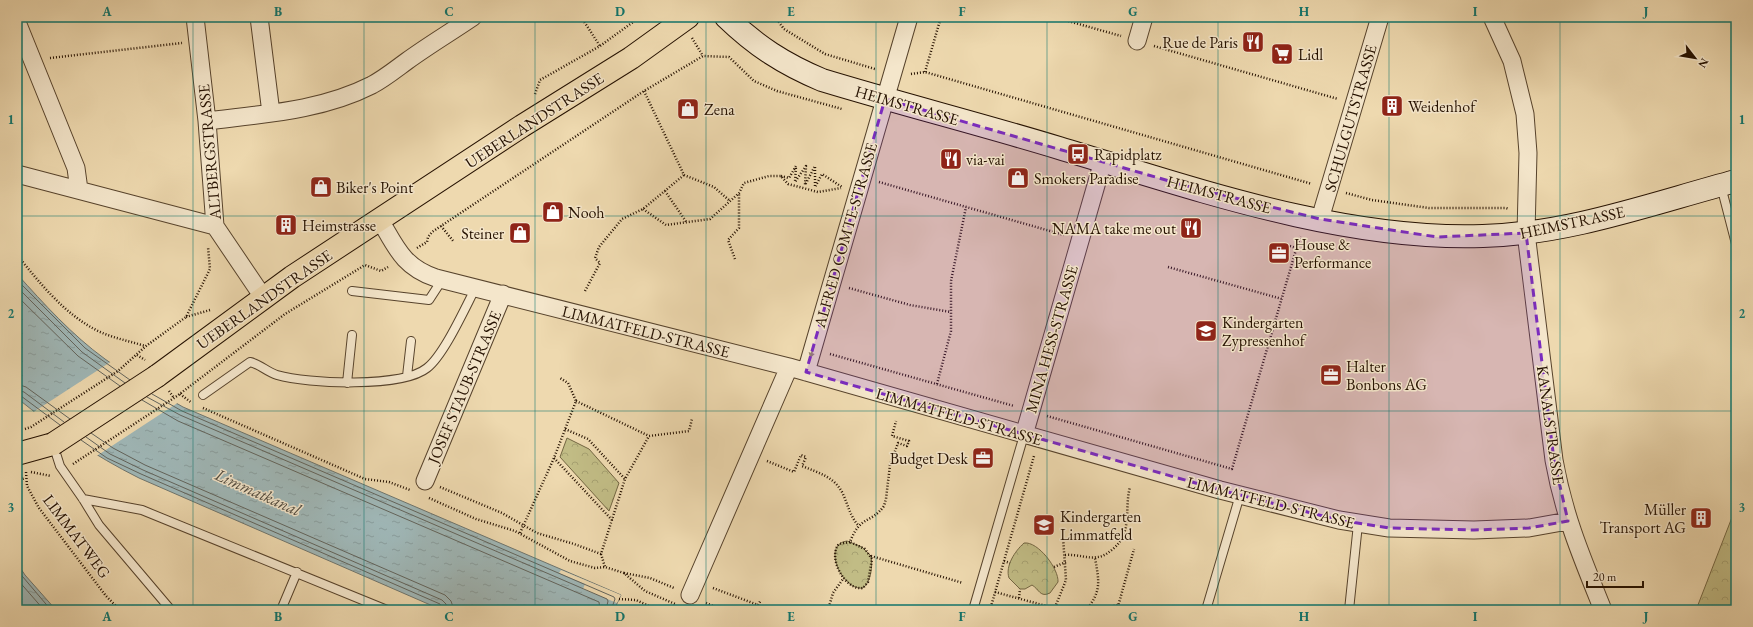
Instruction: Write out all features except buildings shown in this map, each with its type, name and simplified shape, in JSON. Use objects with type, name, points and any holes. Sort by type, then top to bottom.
[{"type":"main road","name":"UEBERLANDSTRASSE","points":[[21,463],[53,444],[157,376],[263,297],[631,58],[688,17]]},
{"type":"street","name":"ALTBERGSTRASSE","points":[[195,17],[207,121],[215,226],[263,297]]},
{"type":"street","points":[[259,17],[271,113]]},
{"type":"street","points":[[207,121],[302,109],[350,94],[372,85],[393,72],[473,17]]},
{"type":"street","name":"HEIMSTRASSE","points":[[726,17],[747,38],[779,60],[822,80],[1264,207],[1385,231],[1437,237],[1527,224],[1581,223],[1728,183]]},
{"type":"street","name":"ALFRED COMTE-STRASSE","points":[[806,372],[909,17]]},
{"type":"street","points":[[1137,41],[1144,17]]},
{"type":"street","name":"SCHULGUTSTRASSE","points":[[1320,219],[1380,17]]},
{"type":"street","name":"KANALSTRASSE","points":[[1492,17],[1512,61],[1525,114],[1528,153],[1527,224],[1554,460],[1568,521],[1603,610]]},
{"type":"street","points":[[17,22],[76,168],[79,190]]},
{"type":"street","name":"MINA HESS-STRASSE","points":[[1024,435],[1103,161]]},
{"type":"street","points":[[17,174],[215,226]]},
{"type":"street","name":"LIMMATFELD-STRASSE","points":[[380,220],[402,257],[419,271],[442,280],[503,294],[788,367],[1024,435],[1318,516],[1358,524],[1408,529],[1474,530],[1529,528],[1568,521]]},
{"type":"street","name":"JOSEF STAUB-STRASSE","points":[[425,488],[503,294]]},
{"type":"street","points":[[686,601],[788,367]]},
{"type":"lane","points":[[1728,183],[1736,244]]},
{"type":"lane","points":[[352,291],[429,300],[442,280]]},
{"type":"lane","points":[[203,395],[250,362],[282,376],[311,381],[347,383],[407,376],[421,372],[434,362],[476,288]]},
{"type":"lane","points":[[347,383],[352,334]]},
{"type":"lane","points":[[407,376],[411,341]]},
{"type":"lane","name":"MINA HESS-STRASSE","points":[[973,610],[1024,435]]},
{"type":"lane","points":[[53,444],[60,466],[107,537],[171,610]]},
{"type":"lane","points":[[1206,610],[1240,495]]},
{"type":"lane","points":[[83,499],[142,510],[274,565],[298,572],[387,610]]},
{"type":"lane","points":[[1349,610],[1358,524]]},
{"type":"lane","points":[[281,610],[298,572]]},
{"type":"path","points":[[580,17],[600,46]]},
{"type":"path","points":[[540,80],[600,46],[640,17]]},
{"type":"path","points":[[774,17],[784,29],[825,54],[869,68],[900,76],[925,72],[1372,200],[1429,208],[1506,208],[1519,215],[1527,224]]},
{"type":"path","points":[[925,72],[941,17]]},
{"type":"path","points":[[1054,17],[1354,104]]},
{"type":"path","points":[[34,63],[56,56],[198,41]]},
{"type":"path","points":[[77,462],[178,395],[285,314],[365,265],[381,271],[427,242],[430,234],[644,91],[703,56],[729,57],[754,80],[777,92],[849,111]]},
{"type":"path","points":[[644,91],[684,175],[714,187],[730,201]]},
{"type":"path","points":[[643,209],[666,225],[710,219],[739,193],[744,184],[769,176],[781,176],[789,178],[796,166],[795,182],[806,166],[805,185],[815,166],[815,187],[822,174],[843,188],[818,192],[788,184],[781,176]]},
{"type":"path","points":[[585,291],[600,263],[595,258],[599,247],[622,219],[643,209],[684,175]]},
{"type":"path","points":[[879,181],[1064,235]]},
{"type":"path","points":[[665,191],[687,223]]},
{"type":"path","points":[[735,259],[728,240],[739,228],[739,193]]},
{"type":"path","points":[[937,384],[951,331],[951,281],[966,207]]},
{"type":"path","points":[[442,226],[454,242]]},
{"type":"path","points":[[1048,408],[1046,416],[1232,469],[1301,234],[1294,233]]},
{"type":"path","points":[[1290,246],[1296,248]]},
{"type":"path","points":[[31,427],[118,371],[146,346],[186,317],[210,269],[207,250]]},
{"type":"path","points":[[17,255],[48,292],[82,321],[113,337],[146,346]]},
{"type":"path","points":[[1168,267],[1282,299]]},
{"type":"path","points":[[848,288],[910,305],[951,312]]},
{"type":"path","points":[[829,353],[1014,406]]},
{"type":"path","points":[[137,355],[143,358]]},
{"type":"path","points":[[560,378],[568,383],[576,402],[649,436],[689,431],[692,419]]},
{"type":"path","points":[[178,395],[193,404]]},
{"type":"path","points":[[520,533],[554,458],[576,402]]},
{"type":"path","points":[[200,407],[365,479],[389,482],[411,490]]},
{"type":"path","points":[[850,542],[858,525],[879,512],[884,506],[890,469],[898,443],[907,446],[909,441],[892,436],[896,421]]},
{"type":"path","points":[[566,429],[588,439],[625,479]]},
{"type":"path","points":[[605,567],[601,554],[625,479],[649,436]]},
{"type":"path","points":[[766,461],[794,472],[801,455],[806,457],[802,466],[827,476],[836,484],[843,494],[852,517],[858,525]]},
{"type":"path","points":[[554,458],[612,520]]},
{"type":"path","points":[[17,481],[25,478],[21,463]]},
{"type":"path","name":"LIMMATWEG","points":[[25,478],[30,492],[40,508],[106,596],[120,610]]},
{"type":"path","points":[[1065,556],[1079,554],[1095,558],[1106,554],[1113,549],[1125,533],[1127,520],[1127,498],[1130,487]]},
{"type":"path","points":[[425,488],[499,511],[537,533],[601,554]]},
{"type":"path","points":[[425,488],[476,519],[520,533],[570,561],[595,568],[605,567],[661,582]]},
{"type":"path","points":[[1054,609],[1066,580],[1066,562],[1063,537]]},
{"type":"path","points":[[871,556],[871,569],[865,587],[857,588],[843,579],[834,558],[834,551],[839,544],[850,542],[862,547],[871,556],[963,583]]},
{"type":"path","points":[[1117,610],[1134,549]]},
{"type":"path","points":[[1086,610],[1099,589],[1095,558]]},
{"type":"path","points":[[1004,561],[1010,563]]},
{"type":"path","points":[[1054,567],[1066,562]]},
{"type":"path","points":[[624,573],[645,591],[686,601]]},
{"type":"path","points":[[828,610],[833,594],[843,579]]},
{"type":"path","points":[[712,588],[758,605],[761,600]]},
{"type":"path","points":[[1019,598],[1020,589]]},
{"type":"path","points":[[995,592],[1061,610]]},
{"type":"path","points":[[619,599],[636,600],[656,610]]},
{"type":"path","points":[[1086,610],[1118,605]]},
{"type":"highlighted area","points":[[885,99],[1183,185],[1320,219],[1437,237],[1526,233],[1554,460],[1568,521],[1529,528],[1474,530],[1389,528],[1339,520],[1220,490],[806,372]]},
{"type":"green space","points":[[567,438],[589,449],[619,483],[609,511],[560,457]]},
{"type":"green space","points":[[1736,507],[1736,610],[1696,610]]},
{"type":"green space","points":[[847,541],[862,547],[871,556],[871,573],[868,582],[863,588],[855,587],[848,582],[837,567],[835,558],[836,550],[839,544]]},
{"type":"green space","points":[[1024,543],[1035,546],[1041,551],[1047,557],[1055,570],[1058,582],[1050,593],[1042,594],[1032,585],[1025,589],[1020,589],[1009,578],[1008,569],[1012,559],[1017,550]]},
{"type":"water","name":"Limmatkanal","points":[[17,274],[59,319],[93,350],[124,372],[183,407],[621,595],[614,610],[442,610],[139,478],[107,461],[61,431],[17,398]]},
{"type":"water","points":[[17,563],[25,575],[56,610],[17,610]]},
{"type":"pier","points":[[112,361],[179,402],[95,457],[32,413]]},
{"type":"pier","points":[[561,570],[621,595],[617,603],[583,589],[585,584],[559,573]]},
{"type":"place","name":"Rue de Paris","points":[[1253,42]]},
{"type":"place","name":"Lidl","points":[[1282,54]]},
{"type":"place","name":"Weidenhof","points":[[1392,106]]},
{"type":"place","name":"Zena","points":[[688,109]]},
{"type":"place","name":"Rapidplatz","points":[[1078,154]]},
{"type":"place","name":"via-vai","points":[[951,159]]},
{"type":"place","name":"Smokers Paradise","points":[[1018,178]]},
{"type":"place","name":"Biker's Point","points":[[321,187]]},
{"type":"place","name":"Nooh","points":[[553,212]]},
{"type":"place","name":"Heimstrasse","points":[[286,225]]},
{"type":"place","name":"NAMA take me out","points":[[1191,228]]},
{"type":"place","name":"Steiner","points":[[520,233]]},
{"type":"place","name":"House & Performance","points":[[1279,253]]},
{"type":"place","name":"Kindergarten Zypressenhof","points":[[1206,331]]},
{"type":"place","name":"Halter Bonbons AG","points":[[1331,375]]},
{"type":"place","name":"Budget Desk","points":[[983,458]]},
{"type":"place","name":"Müller Transport AG","points":[[1701,518]]},
{"type":"place","name":"Kindergarten Limmatfeld","points":[[1044,525]]}]
